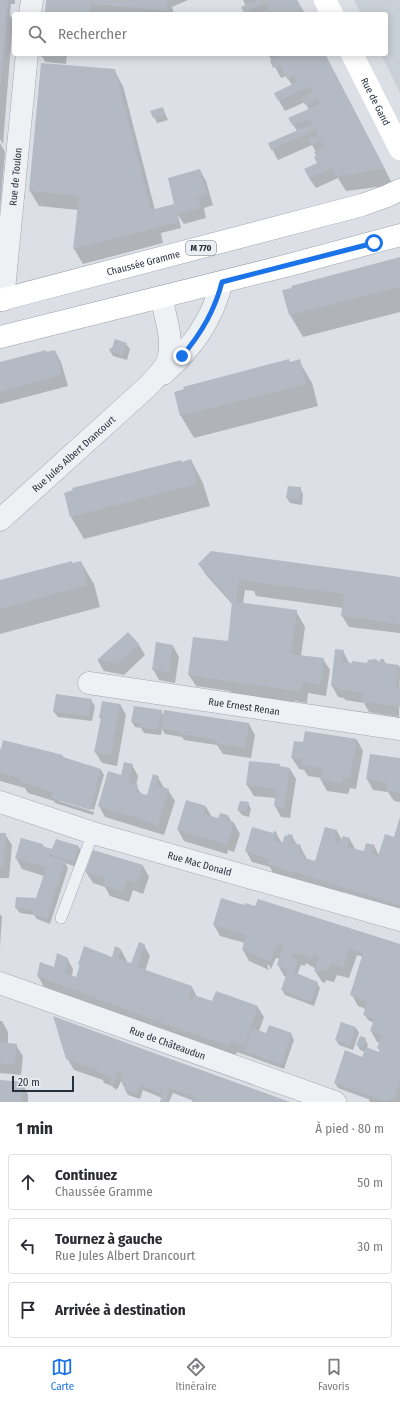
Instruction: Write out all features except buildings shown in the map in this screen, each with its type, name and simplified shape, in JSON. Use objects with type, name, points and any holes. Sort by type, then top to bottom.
[{"type":"main road","points":[[325,0],[331,12]]},
{"type":"main road","name":"Rue de Gand","points":[[353,56],[400,149]]},
{"type":"main road","points":[[378,106],[400,119]]},
{"type":"main road","name":"Chaussée Gramme","points":[[2,300],[355,207],[400,190]]},
{"type":"main road","points":[[0,337],[321,257],[400,235]]},
{"type":"street","points":[[30,12],[32,0]]},
{"type":"street","name":"Rue de Toulon","points":[[2,300],[26,56]]},
{"type":"street","name":"Rue Jules Albert Drancourt","points":[[0,520],[172,366],[192,345],[203,329],[210,315],[218,298],[222,282]]},
{"type":"street","name":"Rue Jules Albert Drancourt","points":[[147,387],[168,361],[170,348],[161,297]]},
{"type":"street","name":"Rue Ernest Renan","points":[[89,683],[400,729]]},
{"type":"street","name":"Rue Mac Donald","points":[[0,802],[93,833],[400,920]]},
{"type":"street","name":"Rue de Châteaudun","points":[[0,983],[335,1102]]},
{"type":"lane","points":[[61,918],[93,833]]},
{"type":"shaded area","points":[[354,0],[400,0],[400,93],[382,56],[388,56],[388,12],[360,12]]},
{"type":"route","points":[[182,356],[203,329],[218,298],[222,282],[374,243]]}]
